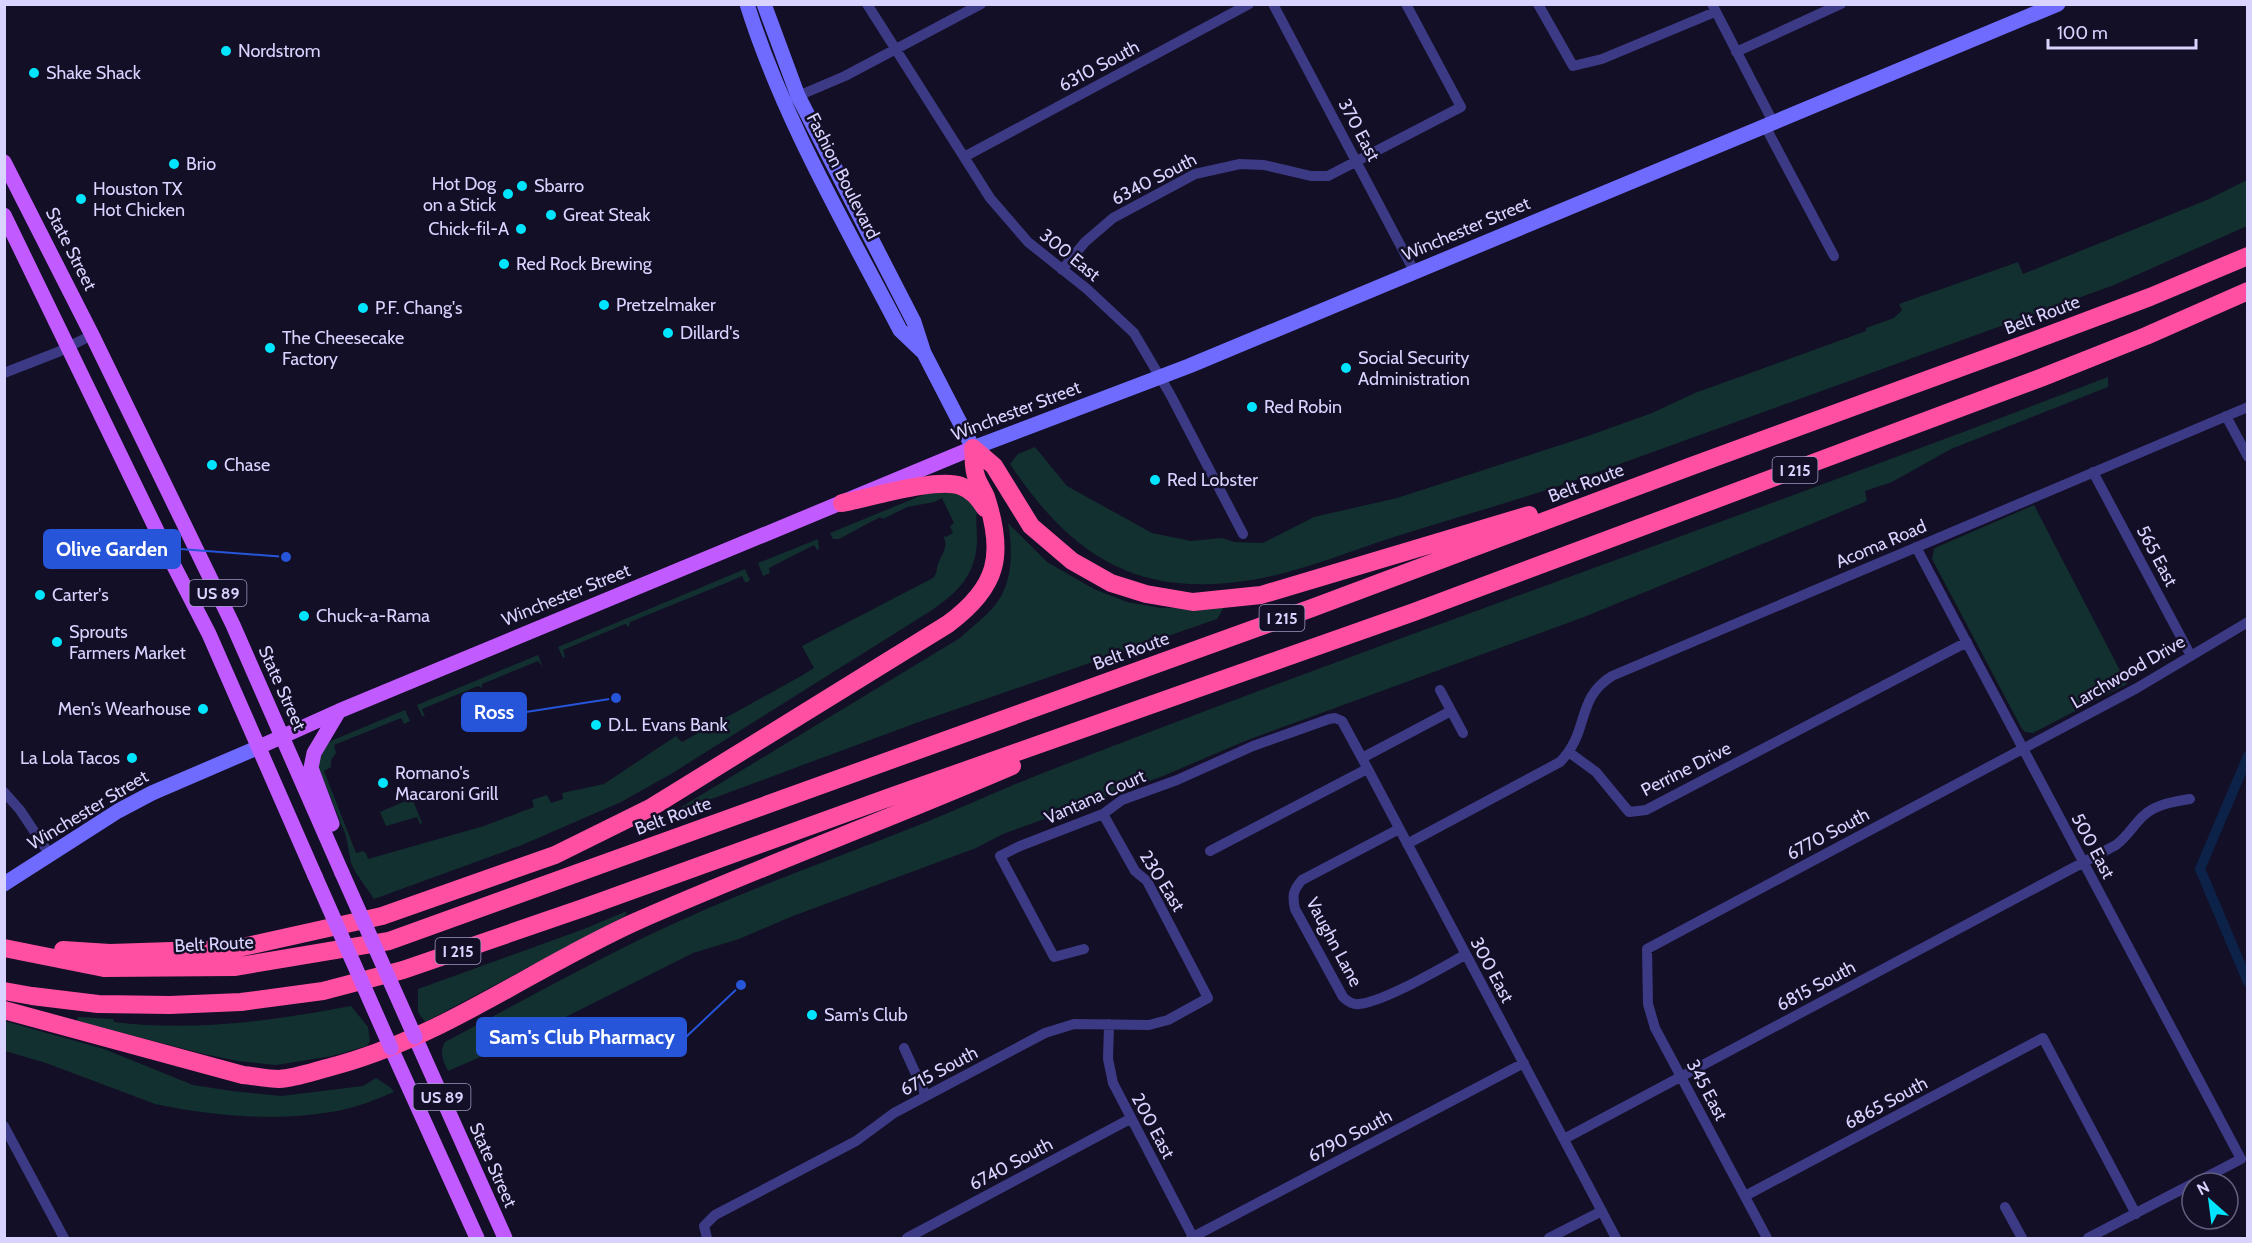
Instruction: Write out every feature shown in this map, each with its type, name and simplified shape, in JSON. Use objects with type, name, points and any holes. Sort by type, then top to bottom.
[{"type":"highway","name":"Belt Route","points":[[4,948],[104,968],[234,967],[389,941],[1312,608],[2119,309],[2247,256]]},
{"type":"highway","name":"I 215","points":[[4,991],[98,1004],[170,1005],[241,1002],[335,988],[403,970],[561,916],[1414,612],[2043,377],[2146,336],[2247,291]]},
{"type":"highway","points":[[973,448],[994,466],[1031,526],[1072,561],[1111,583],[1146,594],[1193,602],[1261,595],[1689,467]]},
{"type":"highway","points":[[4,948],[110,953],[234,949],[382,916],[555,855],[652,807],[948,624],[966,610],[985,588],[994,567],[997,540],[985,495],[975,475],[973,448]]},
{"type":"highway","points":[[842,503],[949,483],[962,486],[974,493],[991,516]]},
{"type":"highway","points":[[4,1010],[243,1075],[279,1079],[338,1065],[391,1048],[415,1037],[631,924],[746,874],[903,813],[1157,704]]},
{"type":"main road","name":"Fashion Boulevard","points":[[747,4],[772,75],[809,153],[900,330],[924,353]]},
{"type":"main road","name":"Fashion Boulevard","points":[[764,4],[798,96],[914,322],[924,353],[973,448]]},
{"type":"main road","name":"Winchester Street","points":[[4,884],[118,811],[152,793],[339,711],[973,448],[1161,377],[2058,4]]},
{"type":"main road","name":"State Street","points":[[4,162],[92,335],[233,625],[505,1239]]},
{"type":"main road","name":"US 89","points":[[4,215],[209,634],[477,1239]]},
{"type":"main road","points":[[339,711],[314,753],[311,768],[316,787],[337,836],[342,873]]},
{"type":"street","name":"300 East","points":[[867,4],[990,198],[1011,224],[1028,242],[1128,326],[1140,341],[1244,534]]},
{"type":"street","points":[[798,96],[845,76],[981,4]]},
{"type":"street","name":"6310 South","points":[[964,157],[1249,4]]},
{"type":"street","name":"370 East","points":[[1273,4],[1414,271]]},
{"type":"street","name":"6340 South","points":[[1062,270],[1085,242],[1113,218],[1195,174],[1240,164],[1283,168],[1321,177],[1336,173],[1358,162],[1461,107],[1406,4]]},
{"type":"street","points":[[1538,4],[1573,66],[1602,59],[1714,8],[1834,256]]},
{"type":"street","points":[[1736,52],[1841,4]]},
{"type":"street","points":[[4,373],[69,347],[92,335]]},
{"type":"street","name":"Acoma Road","points":[[1570,753],[1578,736],[1589,697],[1600,683],[1612,676],[2247,407]]},
{"type":"street","points":[[2226,416],[2247,457]]},
{"type":"street","name":"565 East","points":[[2093,472],[2191,656]]},
{"type":"street","name":"500 East","points":[[1916,547],[2241,1159],[2218,1171]]},
{"type":"street","name":"Larchwood Drive","points":[[2024,749],[2137,688],[2247,622]]},
{"type":"street","name":"Perrine Drive","points":[[1570,753],[1596,772],[1629,812],[1646,810],[1966,642]]},
{"type":"street","points":[[1440,690],[1463,733]]},
{"type":"street","points":[[1362,758],[1451,711]]},
{"type":"street","name":"Vantana Court","points":[[1084,949],[1054,957],[1000,856],[1103,814],[1122,800],[1167,784],[1252,746],[1329,719],[1338,719]]},
{"type":"street","name":"300 East","points":[[1338,719],[1342,721],[1362,758],[1616,1239]]},
{"type":"street","name":"6770 South","points":[[1647,949],[2024,749]]},
{"type":"street","points":[[1407,844],[1546,771],[1570,753]]},
{"type":"street","points":[[1210,851],[1367,769]]},
{"type":"street","points":[[4,792],[20,810],[50,855]]},
{"type":"street","name":"6815 South","points":[[1564,1139],[2123,840],[2150,811],[2169,803],[2190,800]]},
{"type":"street","name":"230 East","points":[[1103,814],[1135,871],[1147,881],[1208,998]]},
{"type":"street","name":"Vaughn Lane","points":[[1399,829],[1302,880],[1294,888],[1295,909],[1342,997],[1351,1003],[1362,1004],[1395,991],[1465,955]]},
{"type":"street","name":"345 East","points":[[1647,949],[1650,1015],[1767,1239]]},
{"type":"street","name":"6715 South","points":[[706,1239],[704,1226],[715,1215],[856,1141],[894,1113],[1052,1030],[1074,1024],[1149,1024],[1168,1020],[1208,998]]},
{"type":"street","name":"200 East","points":[[1109,1024],[1109,1071],[1113,1083],[1192,1238]]},
{"type":"street","name":"6865 South","points":[[1745,1196],[2043,1038],[2136,1214]]},
{"type":"street","points":[[904,1048],[926,1096]]},
{"type":"street","name":"6790 South","points":[[1192,1238],[1524,1063]]},
{"type":"street","name":"6740 South","points":[[907,1239],[1130,1119]]},
{"type":"street","points":[[4,1126],[64,1239]]},
{"type":"street","points":[[2088,1239],[2180,1191]]},
{"type":"street","points":[[2005,1207],[2022,1239]]},
{"type":"street","points":[[1549,1239],[1602,1211]]},
{"type":"green space","points":[[2247,180],[2247,226],[2114,285],[1570,482],[1276,575],[1232,583],[1192,584],[1156,580],[1122,569],[1092,552],[1063,529],[1036,500],[1010,464],[1018,454],[1035,447],[1067,486],[1152,533],[1191,541],[1222,538],[1234,542],[1263,543],[1314,517],[1397,498],[1652,413],[1695,393],[1866,331],[1866,328],[1894,318],[1902,310],[1899,304],[2018,262],[2023,274],[2207,200]]},
{"type":"green space","points":[[2108,377],[2108,387],[1951,449],[1892,482],[1865,491],[1867,501],[1584,617],[1245,741],[1163,776],[1003,834],[976,848],[793,916],[739,939],[693,953],[524,1038],[448,1071],[442,1056],[445,1042],[630,944],[749,891],[1191,716]]},
{"type":"green space","points":[[956,490],[978,507],[976,553],[969,574],[963,582],[948,598],[929,612],[671,774],[621,802],[522,845],[374,899],[356,873],[351,863],[346,836],[317,764],[326,745],[333,740],[405,710],[410,721],[404,724],[401,718],[334,745],[336,753],[331,760],[331,767],[324,771],[356,853],[363,851],[368,859],[484,826],[534,807],[532,800],[547,795],[551,803],[563,799],[562,793],[604,784],[676,736],[682,742],[814,668],[802,646],[933,578],[945,547],[943,535],[946,537],[953,533],[950,526],[954,523],[942,498],[934,502],[907,507],[883,519],[880,517],[839,539],[833,539],[830,533],[930,492]]},
{"type":"green space","points":[[2034,505],[2127,684],[2033,733],[2022,729],[1932,559],[1934,549],[1937,547]]},
{"type":"green space","points":[[1008,523],[1047,562],[1094,589],[1127,602],[1161,608],[1224,607],[1217,619],[916,723],[668,815],[960,638],[991,609],[1005,587],[1011,555]]},
{"type":"green space","points":[[818,539],[819,549],[817,550],[814,545],[769,568],[770,573],[763,576],[758,563]]},
{"type":"green space","points":[[745,569],[750,580],[748,582],[745,582],[742,576],[630,622],[629,627],[625,624],[563,650],[565,657],[563,658],[558,647]]},
{"type":"green space","points":[[538,655],[543,667],[538,661],[482,684],[482,688],[478,686],[422,709],[425,716],[422,716],[417,705]]},
{"type":"green space","points":[[406,788],[408,788],[422,823],[420,824],[417,817],[386,826],[380,812],[410,799]]},
{"type":"green space","points":[[627,911],[625,916],[425,1022],[418,1012],[418,989],[584,929]]},
{"type":"green space","points":[[351,1006],[368,1027],[370,1041],[367,1046],[332,1056],[276,1065],[204,1054],[77,1021],[78,1017],[113,1019],[114,1022],[144,1025],[203,1025],[262,1020]]},
{"type":"green space","points":[[4,1021],[104,1049],[193,1085],[281,1096],[363,1086],[376,1078],[394,1092],[342,1110],[296,1116],[225,1115],[155,1104],[46,1063],[5,1051]]},
{"type":"waterway","points":[[2248,756],[2200,869],[2248,982]]},
{"type":"place","name":"Nordstrom","points":[[226,51]]},
{"type":"place","name":"Shake Shack","points":[[34,73]]},
{"type":"place","name":"Brio","points":[[174,164]]},
{"type":"place","name":"Sbarro","points":[[522,186]]},
{"type":"place","name":"Hot Dog on a Stick","points":[[508,194]]},
{"type":"place","name":"Houston TX Hot Chicken","points":[[81,199]]},
{"type":"place","name":"Great Steak","points":[[551,215]]},
{"type":"place","name":"Chick-fil-A","points":[[521,229]]},
{"type":"place","name":"Red Rock Brewing","points":[[504,264]]},
{"type":"place","name":"Pretzelmaker","points":[[604,305]]},
{"type":"place","name":"P.F. Chang's","points":[[363,308]]},
{"type":"place","name":"Dillard's","points":[[668,333]]},
{"type":"place","name":"The Cheesecake Factory","points":[[270,348]]},
{"type":"place","name":"Social Security Administration","points":[[1346,368]]},
{"type":"place","name":"Red Robin","points":[[1252,407]]},
{"type":"place","name":"Chase","points":[[212,465]]},
{"type":"place","name":"Red Lobster","points":[[1155,480]]},
{"type":"place","name":"Olive Garden","points":[[286,557]]},
{"type":"place","name":"Carter's","points":[[40,595]]},
{"type":"place","name":"Chuck-a-Rama","points":[[304,616]]},
{"type":"place","name":"Sprouts Farmers Market","points":[[57,642]]},
{"type":"place","name":"Ross","points":[[616,698]]},
{"type":"place","name":"Men's Wearhouse","points":[[203,709]]},
{"type":"place","name":"D.L. Evans Bank","points":[[596,725]]},
{"type":"place","name":"La Lola Tacos","points":[[132,758]]},
{"type":"place","name":"Romano's Macaroni Grill","points":[[383,783]]},
{"type":"place","name":"Sam's Club Pharmacy","points":[[741,985]]},
{"type":"place","name":"Sam's Club","points":[[812,1015]]}]
